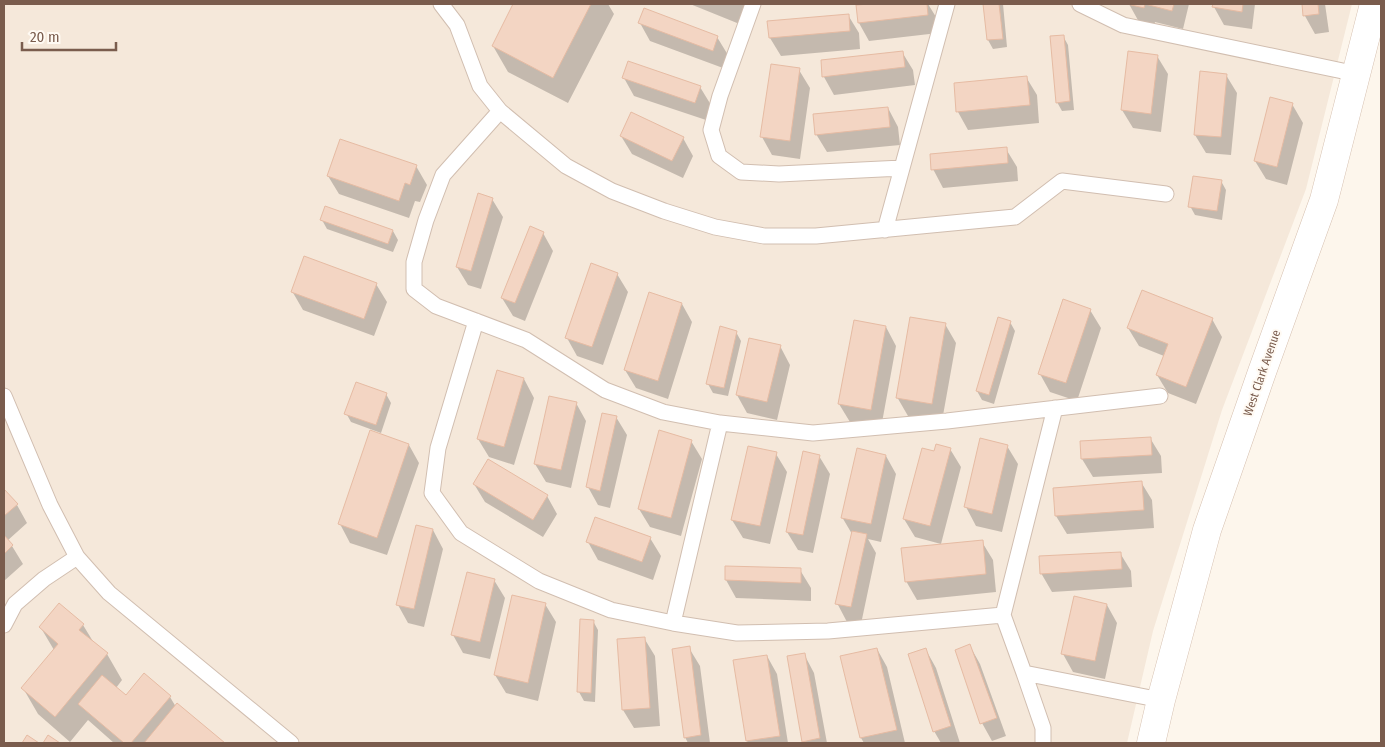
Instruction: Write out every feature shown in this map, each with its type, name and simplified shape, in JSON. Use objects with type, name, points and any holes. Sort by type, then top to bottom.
[{"type":"main road","name":"West Clark Avenue","points":[[1151,743],[1160,700],[1207,530],[1324,200],[1374,4]]},
{"type":"lane","points":[[441,4],[457,25],[480,86],[500,111],[566,166],[612,191],[664,212],[715,226],[764,236],[816,236],[1014,217],[1062,181],[1166,194]]},
{"type":"lane","points":[[754,4],[720,96],[711,130],[719,156],[741,172],[779,174],[902,168]]},
{"type":"lane","points":[[886,230],[947,4]]},
{"type":"lane","points":[[1080,4],[1123,26],[1357,74]]},
{"type":"lane","points":[[500,111],[443,175],[426,220],[414,262],[414,289],[436,306],[526,340],[605,390],[663,412],[720,423],[813,433],[947,421],[1160,396]]},
{"type":"lane","points":[[476,321],[438,448],[432,493],[461,533],[539,581],[610,610],[673,623],[737,633],[828,631],[1003,615]]},
{"type":"lane","points":[[4,396],[50,504],[77,557],[109,594],[291,743]]},
{"type":"lane","points":[[1043,743],[1043,728],[1003,615],[1055,408]]},
{"type":"lane","points":[[673,623],[720,423]]},
{"type":"lane","points":[[4,625],[15,604],[44,579],[77,557]]},
{"type":"lane","points":[[1024,673],[1160,700]]},
{"type":"shaded area","points":[[4,4],[1352,4],[1306,189],[1222,410],[1153,631],[1127,743],[4,743]]},
{"type":"building","points":[[513,4],[591,4],[553,78],[492,46]]},
{"type":"building","points":[[927,4],[928,15],[858,23],[856,5]]},
{"type":"building","points":[[983,4],[999,4],[1003,39],[987,40]]},
{"type":"building","points":[[1127,4],[1145,4],[1144,8]]},
{"type":"building","points":[[1145,4],[1174,4],[1172,11]]},
{"type":"building","points":[[1213,4],[1243,4],[1242,12],[1212,7]]},
{"type":"building","points":[[1302,4],[1318,4],[1319,14],[1303,16]]},
{"type":"building","points":[[644,8],[718,36],[713,51],[638,23]]},
{"type":"building","points":[[849,14],[850,31],[769,38],[767,21]]},
{"type":"building","points":[[1064,35],[1070,101],[1056,103],[1050,36]]},
{"type":"building","points":[[903,51],[905,67],[822,77],[821,60]]},
{"type":"building","points":[[1128,51],[1158,55],[1151,114],[1121,110]]},
{"type":"building","points":[[628,61],[701,86],[695,103],[622,78]]},
{"type":"building","points":[[771,64],[800,68],[790,141],[760,137]]},
{"type":"building","points":[[1200,71],[1227,74],[1221,137],[1194,135]]},
{"type":"building","points":[[1027,76],[1030,105],[956,112],[954,83]]},
{"type":"building","points":[[1270,97],[1293,103],[1277,167],[1254,161]]},
{"type":"building","points":[[888,107],[890,127],[815,135],[813,114]]},
{"type":"building","points":[[631,112],[684,137],[672,161],[620,136]]},
{"type":"building","points":[[340,139],[417,165],[410,185],[405,183],[399,201],[327,176]]},
{"type":"building","points":[[1007,147],[1008,163],[931,170],[930,154]]},
{"type":"building","points":[[1193,176],[1222,180],[1217,211],[1188,207]]},
{"type":"building","points":[[478,193],[493,198],[471,271],[456,267]]},
{"type":"building","points":[[325,206],[393,230],[388,244],[320,220]]},
{"type":"building","points":[[530,226],[544,232],[515,303],[501,298]]},
{"type":"building","points":[[304,256],[377,283],[364,319],[291,292]]},
{"type":"building","points":[[591,263],[618,273],[592,347],[565,338]]},
{"type":"building","points":[[1142,290],[1213,318],[1186,387],[1156,375],[1168,344],[1127,328]]},
{"type":"building","points":[[649,292],[682,303],[658,381],[624,370]]},
{"type":"building","points":[[1063,299],[1091,309],[1066,383],[1038,374]]},
{"type":"building","points":[[910,317],[946,323],[932,404],[896,398]]},
{"type":"building","points":[[998,317],[1011,321],[989,395],[976,391]]},
{"type":"building","points":[[854,320],[886,326],[871,410],[838,404]]},
{"type":"building","points":[[720,326],[737,331],[724,388],[706,384]]},
{"type":"building","points":[[749,338],[781,345],[767,402],[736,395]]},
{"type":"building","points":[[497,370],[524,378],[504,447],[477,439]]},
{"type":"building","points":[[356,382],[387,393],[376,425],[344,414]]},
{"type":"building","points":[[549,396],[577,402],[561,470],[534,464]]},
{"type":"building","points":[[602,413],[617,416],[600,491],[586,487]]},
{"type":"building","points":[[370,430],[409,444],[377,538],[338,524]]},
{"type":"building","points":[[659,430],[692,440],[671,518],[638,509]]},
{"type":"building","points":[[1151,437],[1152,455],[1081,459],[1080,441]]},
{"type":"building","points":[[980,438],[1008,445],[992,514],[964,507]]},
{"type":"building","points":[[936,444],[951,448],[930,526],[903,519],[922,448],[934,451]]},
{"type":"building","points":[[748,446],[777,452],[760,526],[731,520]]},
{"type":"building","points":[[857,448],[886,455],[871,524],[841,518]]},
{"type":"building","points":[[803,451],[820,455],[803,535],[786,532]]},
{"type":"building","points":[[488,459],[548,495],[533,520],[473,484]]},
{"type":"building","points":[[1142,481],[1144,510],[1055,516],[1053,488]]},
{"type":"building","points":[[4,489],[18,504],[4,516]]},
{"type":"building","points":[[595,517],[651,537],[642,562],[586,542]]},
{"type":"building","points":[[416,525],[433,529],[414,609],[396,605]]},
{"type":"building","points":[[852,531],[867,534],[851,607],[835,604]]},
{"type":"building","points":[[4,535],[13,545],[4,554]]},
{"type":"building","points":[[983,540],[986,574],[905,582],[901,548]]},
{"type":"building","points":[[1121,552],[1122,569],[1040,574],[1039,556]]},
{"type":"building","points":[[725,566],[801,568],[801,583],[725,580]]},
{"type":"building","points":[[467,572],[495,579],[480,642],[451,635]]},
{"type":"building","points":[[512,595],[546,603],[528,683],[494,675]]},
{"type":"building","points":[[1074,596],[1107,604],[1095,661],[1061,654]]},
{"type":"building","points":[[59,603],[84,624],[79,630],[108,653],[55,717],[21,688],[58,644],[39,627]]},
{"type":"building","points":[[580,619],[594,620],[591,693],[577,692]]},
{"type":"building","points":[[645,637],[650,708],[622,710],[617,639]]},
{"type":"building","points":[[970,644],[997,718],[980,724],[955,650]]},
{"type":"building","points":[[690,646],[701,735],[684,738],[672,649]]},
{"type":"building","points":[[877,648],[897,730],[860,738],[840,656]]},
{"type":"building","points":[[926,648],[951,726],[933,732],[908,654]]},
{"type":"building","points":[[805,653],[820,738],[802,742],[787,656]]},
{"type":"building","points":[[767,655],[780,736],[746,741],[733,660]]},
{"type":"building","points":[[144,673],[171,696],[131,743],[124,743],[78,704],[102,675],[126,695]]},
{"type":"building","points":[[177,703],[225,743],[144,743]]},
{"type":"building","points":[[27,735],[39,743],[22,743]]},
{"type":"building","points":[[48,735],[60,743],[43,743]]}]
